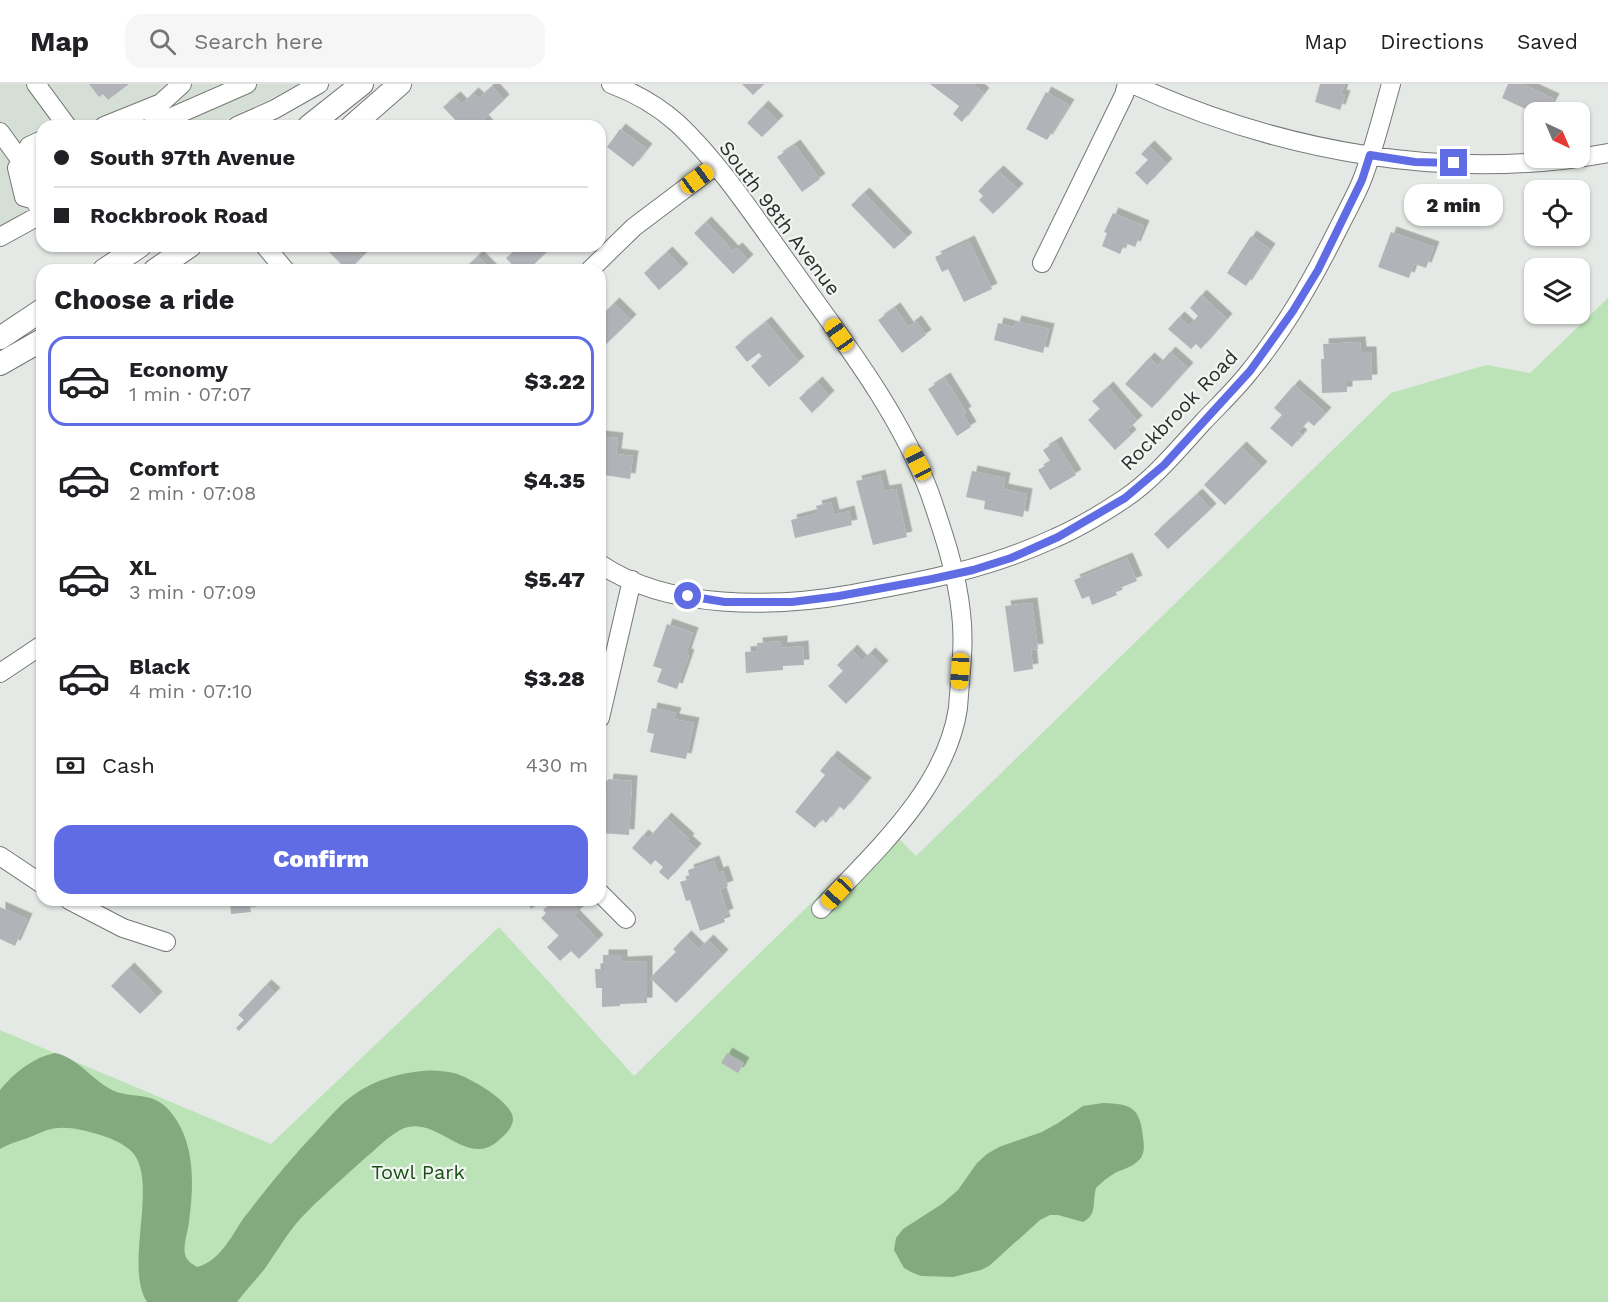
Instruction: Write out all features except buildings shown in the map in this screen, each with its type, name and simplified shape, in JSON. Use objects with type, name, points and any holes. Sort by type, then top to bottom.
[{"type":"main road","points":[[317,120],[362,84]]},
{"type":"main road","points":[[359,120],[400,84]]},
{"type":"main road","points":[[113,264],[131,252]]},
{"type":"main road","points":[[164,264],[181,252]]},
{"type":"main road","points":[[0,338],[36,314]]},
{"type":"main road","points":[[0,364],[36,343]]},
{"type":"street","points":[[36,84],[63,120]]},
{"type":"street","points":[[119,120],[161,103],[182,84]]},
{"type":"street","points":[[165,120],[247,84]]},
{"type":"street","points":[[250,120],[320,84]]},
{"type":"street","name":"South 98th Avenue","points":[[611,84],[651,104],[691,137],[770,238],[852,355],[904,435],[930,495],[953,574]]},
{"type":"street","points":[[1042,263],[1130,84],[1178,105],[1231,124],[1342,152],[1415,162],[1492,164],[1608,153]]},
{"type":"street","name":"Rockbrook Road","points":[[606,568],[656,589],[704,600],[776,603],[839,596],[953,574],[1011,558],[1058,537],[1125,498],[1164,465],[1250,371],[1293,311],[1318,270],[1362,180],[1391,84]]},
{"type":"street","points":[[0,132],[21,161]]},
{"type":"street","points":[[36,143],[29,146],[17,168],[24,197],[36,207]]},
{"type":"street","points":[[596,264],[634,227],[715,166]]},
{"type":"street","points":[[36,167],[33,172],[36,183]]},
{"type":"street","points":[[0,237],[36,211]]},
{"type":"street","points":[[270,252],[280,264]]},
{"type":"street","points":[[821,909],[883,844],[929,785],[944,758],[958,708],[963,634],[962,614],[953,574]]},
{"type":"street","points":[[606,692],[632,580]]},
{"type":"street","points":[[0,673],[36,649]]},
{"type":"street","points":[[0,856],[36,880]]},
{"type":"street","points":[[606,899],[626,919]]},
{"type":"street","points":[[81,906],[123,928],[166,942]]},
{"type":"shaded area","points":[[0,84],[301,84],[226,120],[36,120],[36,209],[0,228]]},
{"type":"shaded area","points":[[55,1053],[71,1059],[112,1090],[154,1099],[167,1108],[176,1120],[188,1147],[191,1162],[192,1192],[185,1254],[188,1260],[197,1267],[212,1260],[218,1254],[269,1185],[334,1112],[350,1098],[371,1085],[396,1075],[414,1072],[454,1073],[470,1079],[498,1098],[511,1112],[513,1122],[508,1132],[498,1141],[486,1148],[474,1149],[427,1128],[415,1126],[402,1129],[382,1143],[300,1219],[266,1267],[237,1302],[147,1302],[141,1286],[139,1266],[142,1180],[139,1163],[130,1150],[106,1137],[66,1128],[47,1130],[0,1149],[0,1090],[24,1067],[39,1058]]},
{"type":"shaded area","points":[[1103,1103],[1127,1106],[1136,1113],[1142,1127],[1143,1152],[1137,1162],[1112,1175],[1096,1188],[1093,1211],[1088,1219],[1083,1222],[1050,1215],[1040,1220],[989,1266],[981,1270],[953,1277],[921,1276],[904,1268],[894,1250],[896,1238],[903,1229],[942,1204],[958,1190],[977,1163],[987,1154],[999,1147],[1042,1132],[1083,1106]]},
{"type":"green space","name":"Towl Park","points":[[1608,298],[1608,1302],[0,1302],[0,1030],[271,1144],[499,927],[634,1076],[888,828],[916,856],[1391,393],[1486,365],[1530,373],[1581,324],[1590,324],[1590,315]]},
{"type":"route","points":[[688,596],[725,602],[776,603],[839,596],[973,570],[1011,558],[1058,537],[1125,498],[1164,465],[1250,371],[1293,311],[1318,270],[1362,180],[1370,155],[1415,162],[1454,163]]}]
